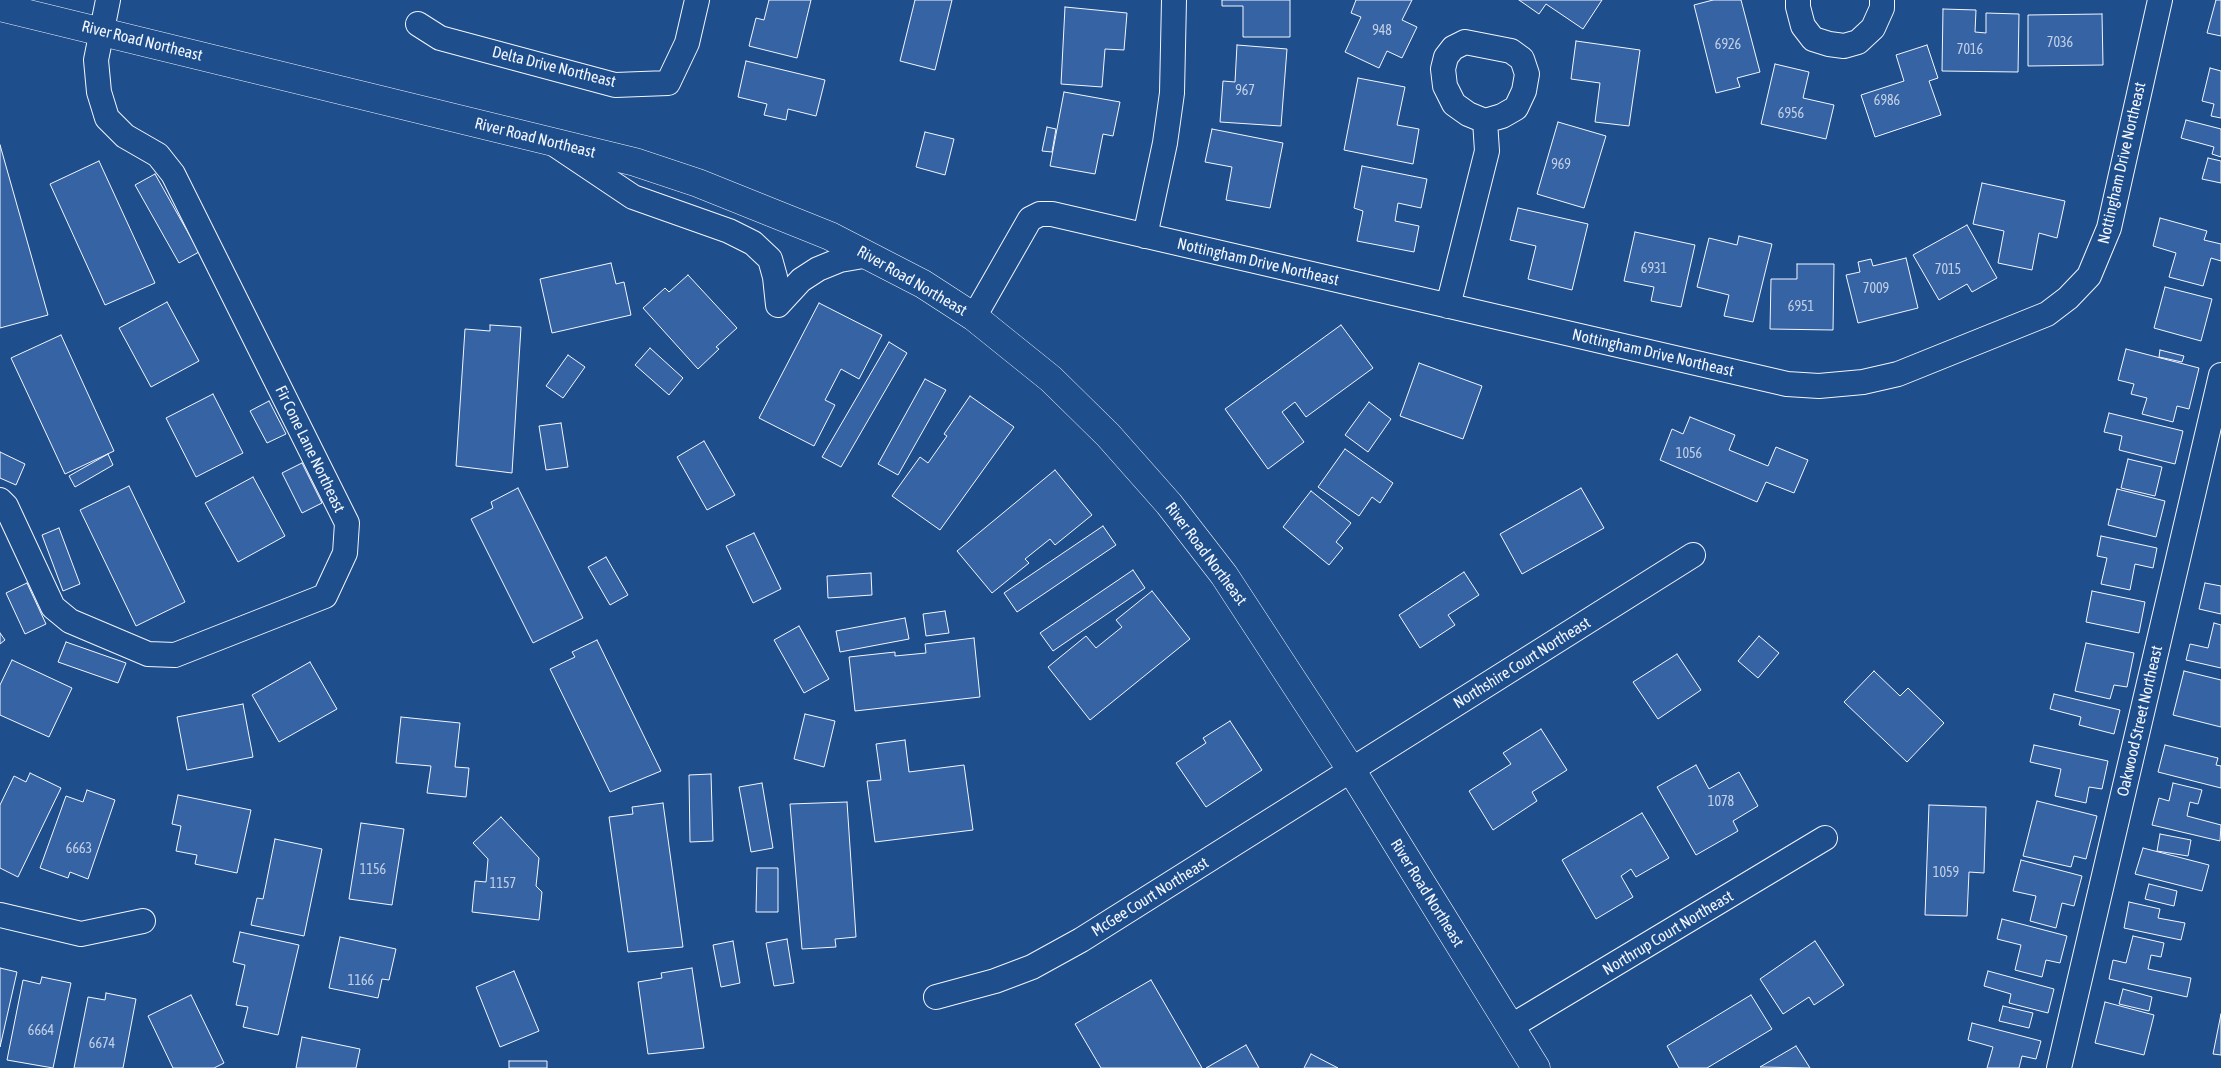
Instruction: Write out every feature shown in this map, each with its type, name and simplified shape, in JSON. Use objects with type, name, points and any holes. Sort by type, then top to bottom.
[{"type":"main road","name":"River Road Northeast","points":[[0,7],[635,162],[698,183],[830,236],[923,284],[974,317],[1051,379],[1108,435],[1169,504],[1224,575],[1352,771],[1536,1068]]},
{"type":"street","name":"Fir Cone Lane Northeast","points":[[0,500],[6,506],[53,607],[70,621],[148,654],[175,655],[325,596],[344,553],[347,524],[173,174],[158,155],[125,136],[107,118],[99,92],[96,60],[100,31],[108,0]]},
{"type":"street","name":"Delta Drive Northeast","points":[[418,24],[440,38],[615,85],[668,83],[687,43],[697,0]]},
{"type":"street","points":[[1145,236],[1166,143],[1172,93],[1174,0]]},
{"type":"street","points":[[1798,0],[1803,26],[1813,39],[1844,46],[1858,42],[1873,28],[1882,8],[1882,0]]},
{"type":"street","name":"Nottingham Drive Northeast","points":[[974,317],[1030,219],[1040,214],[1052,214],[1787,384],[1819,386],[1863,382],[1898,374],[2046,314],[2068,298],[2089,276],[2106,236],[2160,0]]},
{"type":"street","points":[[1448,306],[1487,151],[1485,120]]},
{"type":"street","points":[[550,141],[633,197],[729,231],[753,243],[770,259],[776,278],[778,305],[801,280],[818,269],[840,260],[869,255]]},
{"type":"street","name":"Oakwood Street Northeast","points":[[2059,1068],[2221,375]]},
{"type":"street","name":"Northshire Court Northeast","points":[[1352,771],[1693,555]]},
{"type":"street","name":"McGee Court Northeast","points":[[936,997],[995,981],[1032,968],[1081,940],[1352,771]]},
{"type":"street","name":"Northrup Court Northeast","points":[[1510,1027],[1825,838]]},
{"type":"street","points":[[0,915],[81,934],[143,921]]},
{"type":"building","points":[[769,0],[811,0],[797,58],[749,46],[756,18],[764,20]]},
{"type":"building","points":[[915,0],[952,0],[935,70],[900,61]]},
{"type":"building","points":[[1222,0],[1290,0],[1290,37],[1243,37],[1243,6],[1222,6]]},
{"type":"building","points":[[1356,0],[1412,0],[1402,20],[1417,27],[1402,58],[1387,51],[1379,68],[1345,52],[1361,17],[1351,13]]},
{"type":"building","points":[[1519,0],[1602,0],[1583,29],[1546,4],[1539,14]]},
{"type":"building","points":[[1713,0],[1741,0],[1760,72],[1737,78],[1740,87],[1716,93],[1694,5]]},
{"type":"building","points":[[2216,0],[2221,0],[2221,36],[2207,33]]},
{"type":"building","points":[[1065,7],[1127,13],[1124,50],[1105,49],[1102,87],[1061,84]]},
{"type":"building","points":[[1943,9],[1976,10],[1975,32],[1986,33],[1986,13],[2019,14],[2018,72],[1942,71]]},
{"type":"building","points":[[2102,14],[2103,65],[2028,66],[2028,15]]},
{"type":"building","points":[[1576,41],[1640,50],[1629,126],[1595,122],[1600,83],[1571,79]]},
{"type":"building","points":[[1237,45],[1287,49],[1281,126],[1220,122],[1223,81],[1235,82]]},
{"type":"building","points":[[1927,45],[1938,78],[1929,81],[1941,115],[1875,137],[1861,95],[1904,81],[1896,55]]},
{"type":"building","points":[[746,61],[825,80],[816,116],[788,109],[786,120],[764,115],[767,104],[738,97]]},
{"type":"building","points":[[1775,64],[1809,72],[1803,98],[1834,105],[1826,139],[1761,124]]},
{"type":"building","points":[[2210,68],[2221,71],[2221,118],[2211,116],[2214,104],[2202,101]]},
{"type":"building","points":[[1358,78],[1405,87],[1397,125],[1419,129],[1413,164],[1344,150]]},
{"type":"building","points":[[1064,92],[1120,102],[1113,136],[1103,134],[1095,174],[1050,166]]},
{"type":"building","points":[[2186,120],[2221,129],[2221,157],[2212,154],[2214,147],[2181,138]]},
{"type":"building","points":[[1558,122],[1606,136],[1584,208],[1537,194]]},
{"type":"building","points":[[1047,127],[1056,129],[1052,152],[1042,151]]},
{"type":"building","points":[[1212,129],[1283,143],[1270,208],[1226,200],[1232,167],[1205,162]]},
{"type":"building","points":[[925,132],[954,139],[945,175],[916,167]]},
{"type":"building","points":[[0,145],[48,315],[0,328]]},
{"type":"building","points":[[2208,158],[2221,161],[2221,183],[2202,179]]},
{"type":"building","points":[[99,161],[155,283],[105,305],[50,184]]},
{"type":"building","points":[[1362,166],[1427,179],[1421,208],[1398,203],[1395,221],[1419,226],[1414,252],[1357,241],[1363,211],[1354,208]]},
{"type":"building","points":[[155,174],[199,252],[179,263],[135,185]]},
{"type":"building","points":[[1982,183],[2065,201],[2057,238],[2039,233],[2032,270],[1998,263],[2004,231],[1973,224]]},
{"type":"building","points":[[1518,208],[1588,224],[1572,290],[1528,279],[1536,246],[1510,240]]},
{"type":"building","points":[[2160,218],[2207,231],[2204,240],[2221,244],[2221,261],[2211,258],[2203,286],[2169,277],[2176,253],[2153,246]]},
{"type":"building","points":[[1967,225],[1997,278],[1972,292],[1967,284],[1939,300],[1913,255]]},
{"type":"building","points":[[1635,232],[1695,245],[1681,307],[1651,301],[1654,287],[1624,281]]},
{"type":"building","points":[[1739,236],[1772,244],[1753,322],[1724,316],[1729,295],[1697,287],[1709,238],[1737,245]]},
{"type":"building","points":[[1906,258],[1918,308],[1858,323],[1846,275],[1860,272],[1858,262],[1871,259],[1873,266]]},
{"type":"building","points":[[611,263],[616,284],[624,282],[631,315],[552,333],[540,279]]},
{"type":"building","points":[[1797,264],[1834,264],[1833,330],[1770,329],[1771,279],[1797,279]]},
{"type":"building","points":[[688,275],[737,328],[716,347],[719,349],[698,369],[643,308],[665,288],[669,292]]},
{"type":"building","points":[[2165,287],[2212,299],[2201,341],[2154,328]]},
{"type":"building","points":[[167,302],[199,361],[151,387],[119,328]]},
{"type":"building","points":[[819,303],[882,335],[859,379],[841,369],[825,400],[835,405],[814,446],[759,418]]},
{"type":"building","points":[[490,325],[521,327],[512,473],[456,466],[465,329],[490,331]]},
{"type":"building","points":[[1341,325],[1373,368],[1306,417],[1295,402],[1282,412],[1304,442],[1268,469],[1225,409]]},
{"type":"building","points":[[61,335],[114,451],[65,474],[11,358]]},
{"type":"building","points":[[889,342],[907,353],[841,467],[822,457]]},
{"type":"building","points":[[650,348],[683,378],[669,395],[635,365]]},
{"type":"building","points":[[2126,349],[2199,368],[2189,409],[2177,406],[2173,422],[2142,414],[2147,398],[2131,394],[2134,384],[2118,380]]},
{"type":"building","points":[[2160,350],[2184,356],[2182,362],[2159,357]]},
{"type":"building","points":[[568,355],[585,367],[563,398],[546,386]]},
{"type":"building","points":[[1419,363],[1482,386],[1463,439],[1400,416]]},
{"type":"building","points":[[925,379],[946,390],[898,475],[878,464]]},
{"type":"building","points":[[213,394],[243,453],[196,477],[166,418]]},
{"type":"building","points":[[970,396],[1014,427],[940,530],[892,496],[920,457],[928,463],[947,436],[944,434]]},
{"type":"building","points":[[269,401],[286,434],[267,443],[250,411]]},
{"type":"building","points":[[1369,402],[1391,419],[1368,452],[1345,435]]},
{"type":"building","points":[[2109,413],[2183,431],[2175,464],[2119,450],[2122,436],[2104,432]]},
{"type":"building","points":[[1690,417],[1735,435],[1729,450],[1768,466],[1776,447],[1808,460],[1794,493],[1766,482],[1757,502],[1660,460],[1672,429],[1683,434]]},
{"type":"building","points":[[561,423],[568,467],[546,470],[539,426]]},
{"type":"building","points":[[704,441],[735,495],[707,510],[677,457]]},
{"type":"building","points":[[1345,449],[1393,483],[1380,503],[1372,497],[1359,516],[1318,487]]},
{"type":"building","points":[[0,452],[25,464],[16,485],[0,478]]},
{"type":"building","points":[[108,454],[113,465],[75,487],[69,476]]},
{"type":"building","points":[[2128,459],[2162,467],[2155,496],[2121,488]]},
{"type":"building","points":[[302,463],[322,503],[302,513],[282,473]]},
{"type":"building","points":[[1055,470],[1092,515],[1055,545],[1050,539],[1025,559],[1029,563],[992,593],[957,551]]},
{"type":"building","points":[[253,477],[285,536],[238,562],[205,503]]},
{"type":"building","points":[[129,486],[185,602],[136,626],[80,510]]},
{"type":"building","points":[[518,488],[583,618],[533,643],[471,519],[493,508],[491,502]]},
{"type":"building","points":[[1581,488],[1604,528],[1522,574],[1500,534]]},
{"type":"building","points":[[2117,489],[2165,501],[2156,537],[2108,525]]},
{"type":"building","points":[[1311,491],[1351,523],[1336,542],[1343,548],[1329,565],[1283,527]]},
{"type":"building","points":[[1103,526],[1116,545],[1017,612],[1004,593]]},
{"type":"building","points":[[59,528],[80,584],[63,591],[42,535]]},
{"type":"building","points":[[754,533],[781,589],[753,603],[726,546]]},
{"type":"building","points":[[2101,536],[2157,548],[2153,568],[2135,564],[2130,590],[2101,584],[2107,558],[2097,556]]},
{"type":"building","points":[[606,557],[628,595],[610,605],[588,567]]},
{"type":"building","points":[[1133,570],[1145,588],[1053,651],[1040,633]]},
{"type":"building","points":[[1464,572],[1479,595],[1448,615],[1455,625],[1420,648],[1399,615]]},
{"type":"building","points":[[871,573],[872,595],[828,598],[827,576]]},
{"type":"building","points":[[27,583],[46,624],[25,634],[6,593]]},
{"type":"building","points":[[2205,583],[2221,586],[2221,614],[2199,609]]},
{"type":"building","points":[[1152,591],[1190,639],[1090,720],[1048,667],[1086,636],[1096,648],[1122,627],[1116,620]]},
{"type":"building","points":[[2092,591],[2145,602],[2139,633],[2086,622]]},
{"type":"building","points":[[945,611],[949,633],[926,636],[923,614]]},
{"type":"building","points":[[905,618],[909,639],[840,652],[836,631]]},
{"type":"building","points":[[2214,623],[2221,625],[2221,668],[2186,660],[2190,644],[2208,648]]},
{"type":"building","points":[[799,626],[829,679],[804,693],[774,640]]},
{"type":"building","points":[[0,633],[5,640],[0,644]]},
{"type":"building","points":[[1759,636],[1779,653],[1758,678],[1738,661]]},
{"type":"building","points":[[974,638],[980,697],[855,711],[849,657],[895,652],[895,656],[926,653],[925,644]]},
{"type":"building","points":[[597,640],[661,771],[610,792],[550,669],[575,657],[572,652]]},
{"type":"building","points":[[66,642],[126,663],[118,683],[58,662]]},
{"type":"building","points":[[2086,643],[2134,653],[2127,687],[2114,685],[2110,699],[2075,691]]},
{"type":"building","points":[[1677,654],[1701,690],[1658,719],[1633,682]]},
{"type":"building","points":[[12,660],[72,688],[49,737],[0,715],[0,685]]},
{"type":"building","points":[[310,662],[337,709],[279,742],[252,695]]},
{"type":"building","points":[[1874,671],[1900,696],[1908,688],[1944,723],[1907,762],[1844,702]]},
{"type":"building","points":[[2184,671],[2221,680],[2221,727],[2173,715]]},
{"type":"building","points":[[2054,694],[2120,710],[2114,734],[2079,725],[2081,717],[2050,709]]},
{"type":"building","points":[[243,704],[253,757],[187,770],[177,717]]},
{"type":"building","points":[[805,714],[835,721],[824,767],[794,759]]},
{"type":"building","points":[[401,717],[460,723],[455,767],[469,768],[466,797],[427,793],[431,766],[396,763]]},
{"type":"building","points":[[1230,721],[1262,770],[1206,807],[1176,763],[1206,743],[1203,738]]},
{"type":"building","points":[[1541,729],[1567,770],[1532,792],[1537,801],[1493,830],[1469,791],[1511,764],[1503,753]]},
{"type":"building","points":[[905,740],[909,772],[964,765],[973,830],[875,842],[867,781],[881,780],[876,744]]},
{"type":"building","points":[[2034,745],[2108,761],[2102,789],[2089,787],[2086,803],[2055,796],[2061,769],[2030,762]]},
{"type":"building","points":[[2165,745],[2218,758],[2216,765],[2221,766],[2221,788],[2158,772]]},
{"type":"building","points":[[1696,765],[1709,789],[1739,772],[1758,806],[1733,821],[1738,831],[1696,855],[1657,787]]},
{"type":"building","points":[[30,773],[61,788],[18,877],[0,868],[0,805],[14,776],[26,782]]},
{"type":"building","points":[[711,774],[713,841],[690,842],[689,775]]},
{"type":"building","points":[[762,783],[773,848],[751,852],[739,787]]},
{"type":"building","points":[[2173,783],[2202,790],[2198,804],[2190,802],[2187,816],[2221,825],[2220,841],[2152,825],[2159,798],[2169,801]]},
{"type":"building","points":[[87,790],[115,800],[88,879],[70,872],[68,878],[40,868],[66,796],[83,802]]},
{"type":"building","points":[[178,795],[251,810],[237,873],[195,864],[197,855],[176,851],[181,826],[172,824]]},
{"type":"building","points":[[2037,801],[2097,816],[2086,859],[2074,856],[2071,867],[2023,856]]},
{"type":"building","points":[[847,802],[856,937],[835,939],[836,947],[802,949],[790,804]]},
{"type":"building","points":[[663,803],[683,947],[628,952],[609,817],[633,814],[632,807]]},
{"type":"building","points":[[1929,805],[1986,807],[1984,873],[1969,872],[1967,916],[1925,915]]},
{"type":"building","points":[[1642,813],[1669,858],[1636,877],[1631,869],[1621,876],[1633,897],[1596,919],[1562,860]]},
{"type":"building","points":[[501,817],[539,858],[536,886],[542,892],[539,920],[472,912],[475,881],[486,882],[488,859],[473,843]]},
{"type":"building","points":[[361,823],[404,829],[392,905],[349,899]]},
{"type":"building","points":[[2160,834],[2191,840],[2188,856],[2157,851]]},
{"type":"building","points":[[275,839],[322,849],[304,936],[251,925],[257,898],[263,899]]},
{"type":"building","points":[[2143,848],[2209,865],[2202,891],[2135,874]]},
{"type":"building","points":[[2021,860],[2082,876],[2074,906],[2062,903],[2056,928],[2030,921],[2036,896],[2013,891]]},
{"type":"building","points":[[757,868],[778,868],[778,912],[756,912]]},
{"type":"building","points":[[2149,884],[2177,891],[2174,906],[2145,899]]},
{"type":"building","points":[[2129,902],[2160,909],[2158,918],[2185,923],[2181,940],[2124,928]]},
{"type":"building","points":[[2002,919],[2067,936],[2060,963],[2046,960],[2042,977],[2015,970],[2021,945],[1997,939]]},
{"type":"building","points":[[240,932],[299,945],[278,1035],[243,1027],[248,1007],[236,1005],[245,965],[233,962]]},
{"type":"building","points":[[2133,936],[2164,943],[2161,957],[2151,955],[2148,969],[2191,978],[2187,997],[2109,979],[2113,960],[2126,963]]},
{"type":"building","points":[[340,937],[396,949],[389,980],[382,979],[378,998],[329,988]]},
{"type":"building","points":[[787,939],[794,983],[774,986],[766,943]]},
{"type":"building","points":[[733,941],[740,983],[721,987],[713,945]]},
{"type":"building","points":[[1815,941],[1844,985],[1814,1005],[1809,997],[1783,1014],[1760,979]]},
{"type":"building","points":[[0,968],[17,972],[0,1047]]},
{"type":"building","points":[[692,968],[704,1048],[648,1054],[638,982],[662,978],[661,973]]},
{"type":"building","points":[[514,971],[539,1031],[500,1047],[476,987]]},
{"type":"building","points":[[1988,971],[2054,989],[2048,1013],[2009,1003],[2011,994],[1984,986]]},
{"type":"building","points":[[42,977],[71,983],[53,1068],[7,1060],[23,980],[40,984]]},
{"type":"building","points":[[1151,980],[1202,1068],[1101,1068],[1075,1024]]},
{"type":"building","points":[[2123,989],[2152,997],[2149,1011],[2119,1004]]},
{"type":"building","points":[[106,993],[136,999],[123,1068],[74,1068],[88,997],[105,1000]]},
{"type":"building","points":[[191,995],[224,1063],[214,1068],[173,1068],[148,1016]]},
{"type":"building","points":[[1751,995],[1772,1029],[1707,1068],[1679,1068],[1667,1046]]},
{"type":"building","points":[[2105,1002],[2154,1015],[2144,1055],[2095,1043]]},
{"type":"building","points":[[2003,1006],[2033,1013],[2029,1028],[1999,1021]]},
{"type":"building","points":[[2221,1014],[2221,1055],[2213,1054]]},
{"type":"building","points":[[1972,1023],[2041,1041],[2036,1059],[2022,1056],[2019,1068],[1987,1068],[1993,1047],[1968,1040]]},
{"type":"building","points":[[302,1037],[360,1049],[356,1068],[296,1068]]},
{"type":"building","points":[[1246,1045],[1259,1068],[1206,1068]]},
{"type":"building","points":[[1796,1046],[1810,1068],[1760,1067]]},
{"type":"building","points":[[1311,1054],[1338,1068],[1304,1068]]},
{"type":"building","points":[[509,1061],[547,1061],[547,1068],[509,1068]]}]
